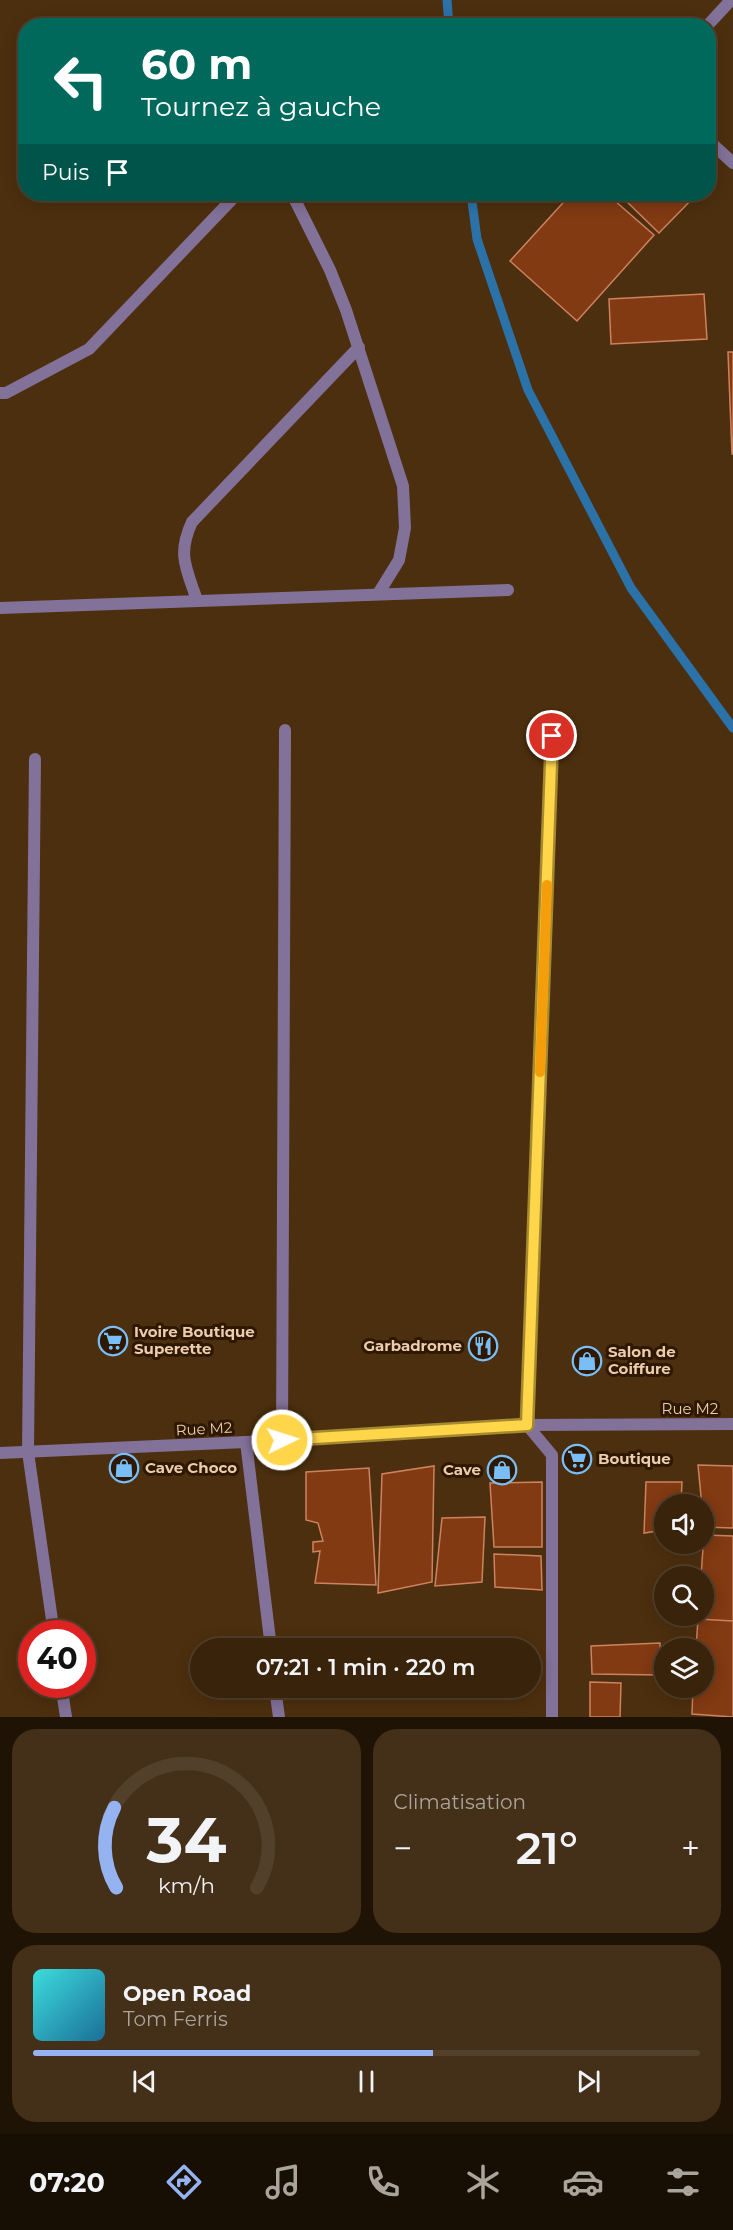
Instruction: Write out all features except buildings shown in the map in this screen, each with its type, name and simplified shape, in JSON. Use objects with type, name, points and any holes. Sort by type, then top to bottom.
[{"type":"street","points":[[715,18],[731,0]]},
{"type":"street","points":[[716,147],[733,163]]},
{"type":"street","points":[[0,393],[6,393],[89,349],[230,201]]},
{"type":"street","points":[[295,201],[330,270],[359,347],[403,486],[405,528],[399,560],[378,594]]},
{"type":"street","points":[[196,600],[185,564],[183,542],[192,522],[359,347]]},
{"type":"street","points":[[0,608],[508,590]]},
{"type":"street","points":[[282,1440],[285,730]]},
{"type":"street","points":[[552,736],[527,1425],[552,1455],[552,1717]]},
{"type":"street","points":[[35,759],[28,1452],[52,1620]]},
{"type":"street","name":"Rue M2","points":[[0,1453],[246,1442],[527,1425],[733,1424]]},
{"type":"street","points":[[246,1442],[270,1638]]},
{"type":"street","points":[[63,1698],[66,1717]]},
{"type":"street","points":[[276,1698],[279,1717]]},
{"type":"waterway","points":[[447,0],[448,18]]},
{"type":"waterway","points":[[472,201],[477,239],[528,390],[631,588],[733,728]]},
{"type":"slow traffic","points":[[540,1072],[547,885]]},
{"type":"place","name":"Ivoire Boutique Superette","points":[[113,1341]]},
{"type":"place","name":"Garbadrome","points":[[483,1346]]},
{"type":"place","name":"Salon de Coiffure","points":[[587,1361]]},
{"type":"place","name":"Boutique","points":[[577,1459]]},
{"type":"place","name":"Cave Choco","points":[[124,1468]]},
{"type":"place","name":"Cave","points":[[502,1470]]},
{"type":"route","points":[[282,1440],[527,1425],[552,736]]}]
